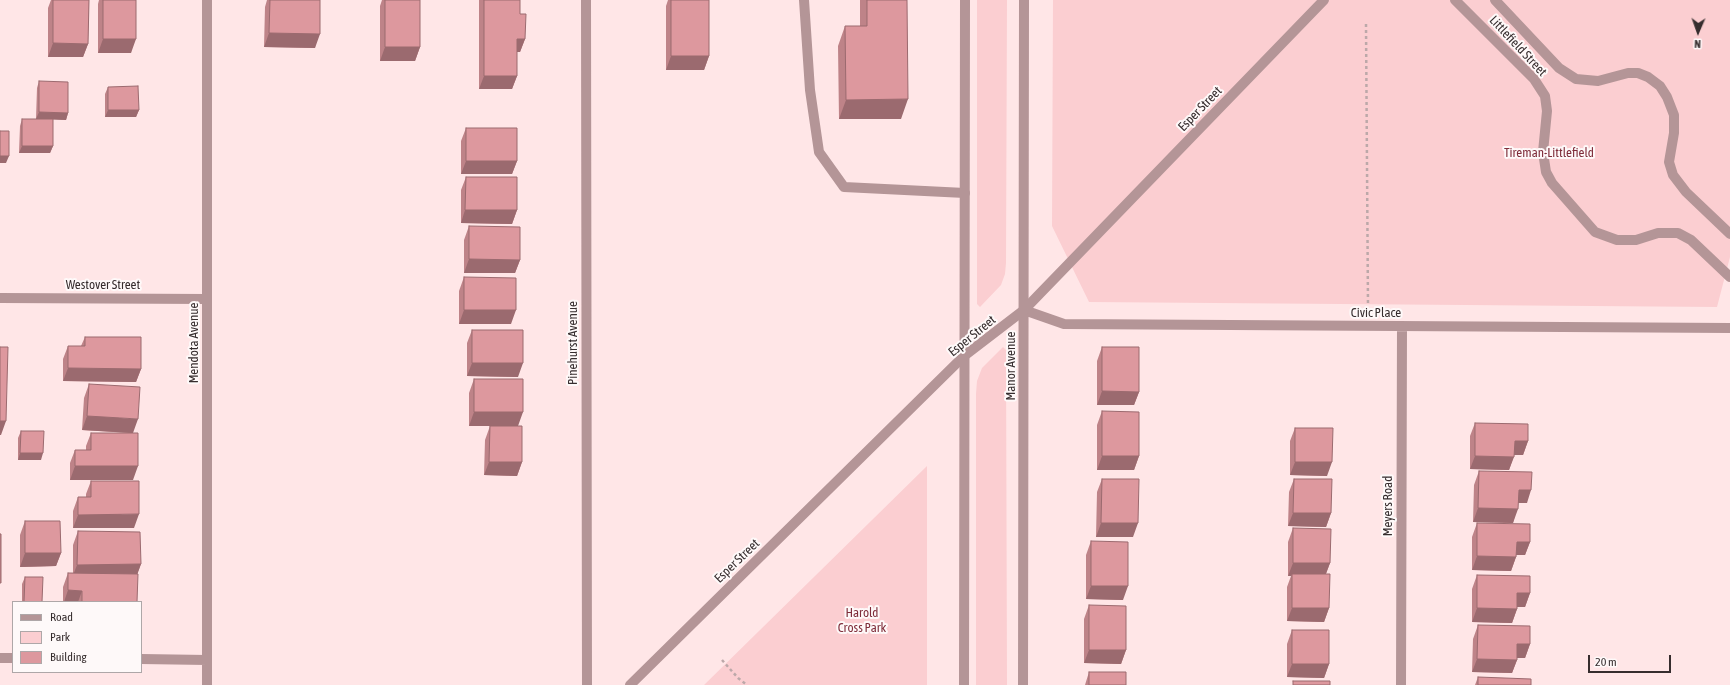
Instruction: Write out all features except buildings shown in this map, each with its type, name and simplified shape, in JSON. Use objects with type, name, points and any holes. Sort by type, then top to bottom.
[{"type":"street","name":"Mendota Avenue","points":[[207,685],[206,299],[208,0]]},
{"type":"street","name":"Pinehurst Avenue","points":[[586,0],[587,685]]},
{"type":"street","points":[[804,0],[810,90],[819,152],[844,187],[965,193]]},
{"type":"street","points":[[964,685],[965,0]]},
{"type":"street","name":"Manor Avenue","points":[[1023,685],[1024,0]]},
{"type":"street","name":"Esper Street","points":[[630,685],[964,356],[1024,310],[1324,0]]},
{"type":"street","name":"Littlefield Street","points":[[1455,0],[1534,79],[1545,96],[1547,111],[1543,152],[1546,172],[1552,184],[1595,232],[1617,240],[1636,240],[1658,233],[1678,233],[1691,240],[1730,277]]},
{"type":"street","name":"Littlefield Street","points":[[1495,0],[1559,68],[1576,79],[1598,81],[1628,73],[1638,73],[1648,77],[1660,86],[1667,97],[1674,115],[1674,133],[1669,162],[1673,175],[1686,192],[1730,234]]},
{"type":"street","name":"Westover Street","points":[[0,298],[206,299]]},
{"type":"street","name":"Civic Place","points":[[1024,310],[1064,324],[1730,328]]},
{"type":"street","name":"Meyers Road","points":[[1401,685],[1402,326]]},
{"type":"street","points":[[0,658],[12,658]]},
{"type":"street","points":[[142,659],[207,660]]},
{"type":"path","points":[[1366,24],[1368,307]]},
{"type":"path","points":[[722,660],[738,678],[747,685]]},
{"type":"green space","points":[[977,0],[1007,0],[1006,263],[1005,274],[1001,285],[980,307],[977,304]]},
{"type":"green space","name":"Tireman-Littlefield","points":[[1053,0],[1730,0],[1730,257],[1717,307],[1089,302],[1052,226]]},
{"type":"green space","points":[[1003,347],[1006,350],[1007,685],[976,685],[977,381],[982,368]]},
{"type":"green space","name":"Harold Cross Park","points":[[927,466],[927,685],[704,685]]}]
